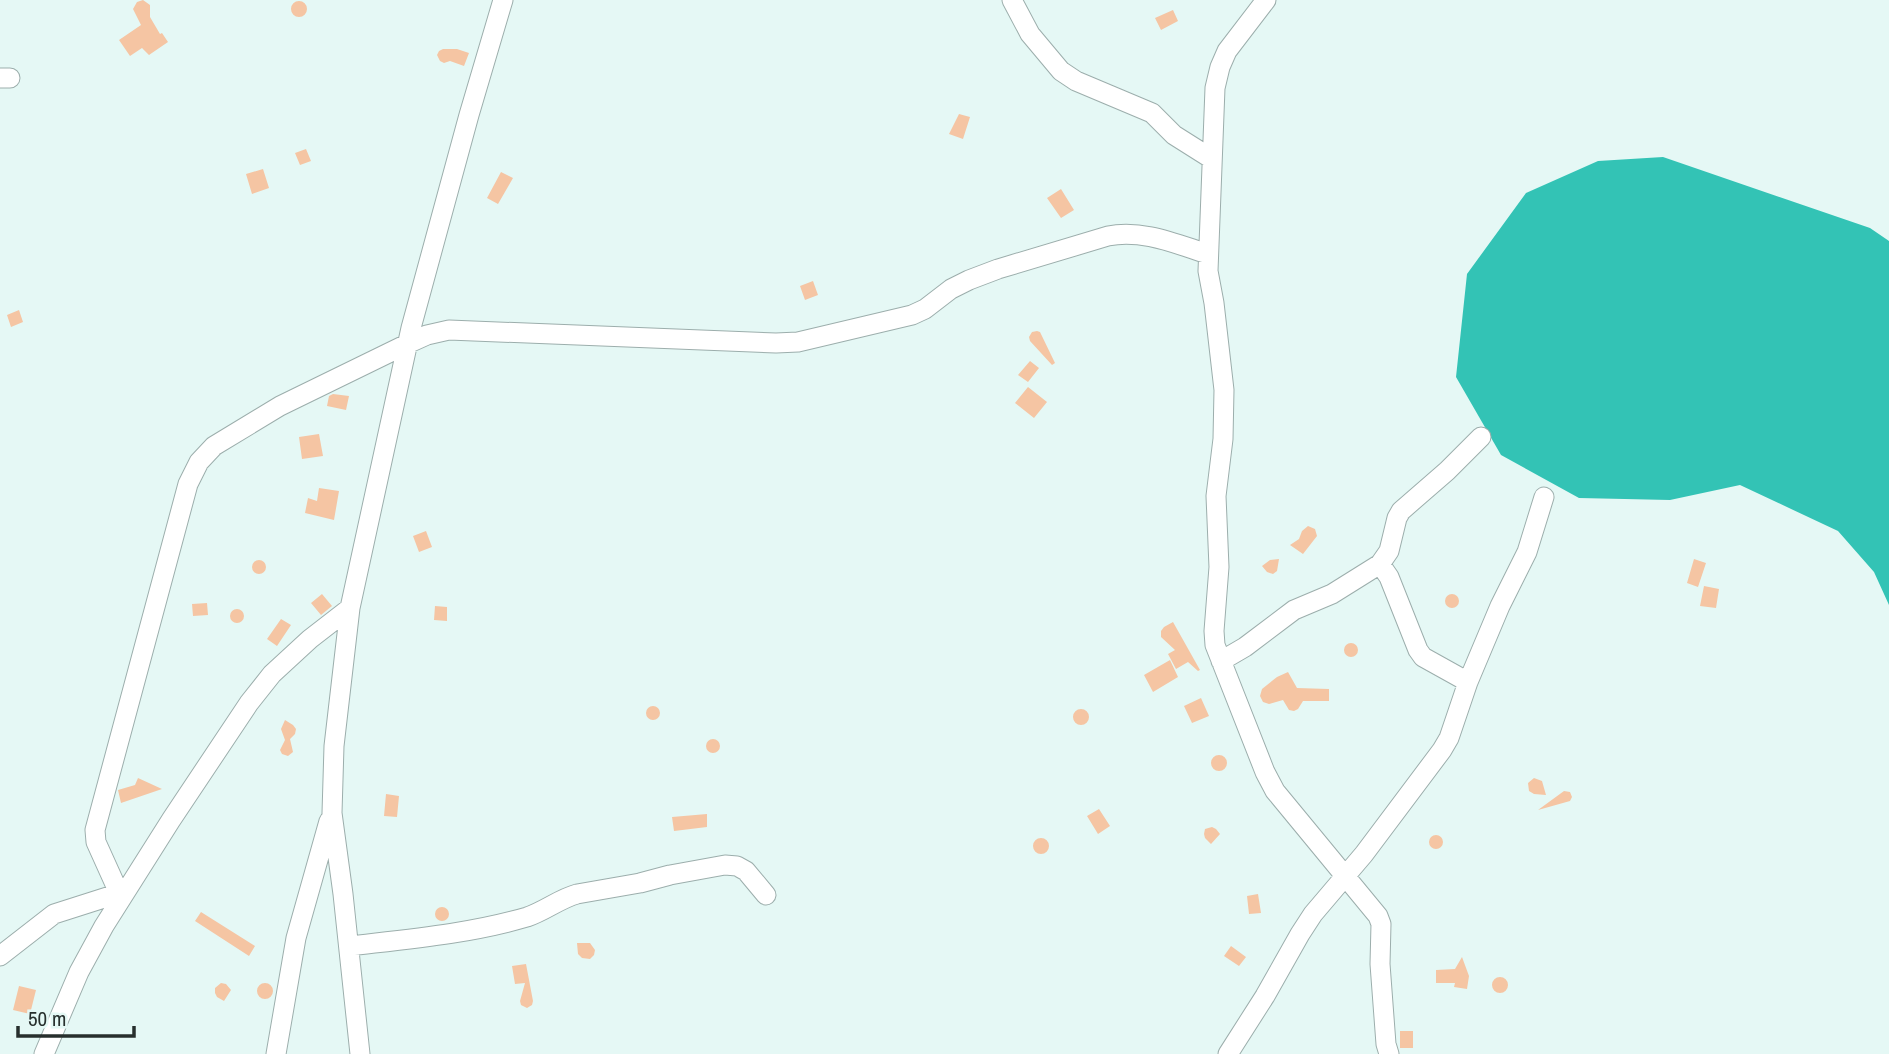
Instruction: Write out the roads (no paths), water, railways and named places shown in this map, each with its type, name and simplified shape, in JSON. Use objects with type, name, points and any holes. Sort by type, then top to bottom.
[{"type":"street","points":[[360,1054],[332,813],[334,746],[350,608],[407,344],[503,0]]},
{"type":"street","points":[[1012,0],[1031,34],[1061,71],[1076,81],[1152,113],[1174,135],[1212,159]]},
{"type":"street","points":[[1266,0],[1227,51],[1215,88],[1208,271],[1224,390],[1223,439],[1216,496],[1219,567],[1215,645],[1275,791],[1378,916],[1381,924],[1380,964],[1386,1051]]},
{"type":"street","points":[[122,892],[96,842],[95,830],[188,484],[199,462],[214,446],[280,406],[427,335],[449,330],[798,342],[912,315],[969,280],[1108,236],[1139,234],[1208,254]]},
{"type":"street","points":[[1221,662],[1294,610],[1332,594],[1381,564],[1389,551],[1401,511],[1481,437]]},
{"type":"street","points":[[1228,1054],[1313,914],[1345,878],[1449,738],[1468,682],[1500,606],[1527,552],[1544,497]]},
{"type":"street","points":[[1381,564],[1423,657],[1468,682]]},
{"type":"street","points":[[44,1054],[79,972],[122,892],[235,724],[272,674],[310,639],[350,608]]},
{"type":"street","points":[[276,1054],[296,938],[332,813]]},
{"type":"street","points":[[349,946],[460,932],[529,916],[577,894],[725,866],[737,866],[746,871],[766,895]]},
{"type":"street","points":[[0,957],[54,914],[122,892]]},
{"type":"water","points":[[1663,157],[1870,228],[1889,241],[1889,605],[1874,572],[1838,531],[1740,485],[1670,500],[1579,498],[1501,455],[1456,377],[1467,274],[1526,193],[1598,161]]}]
